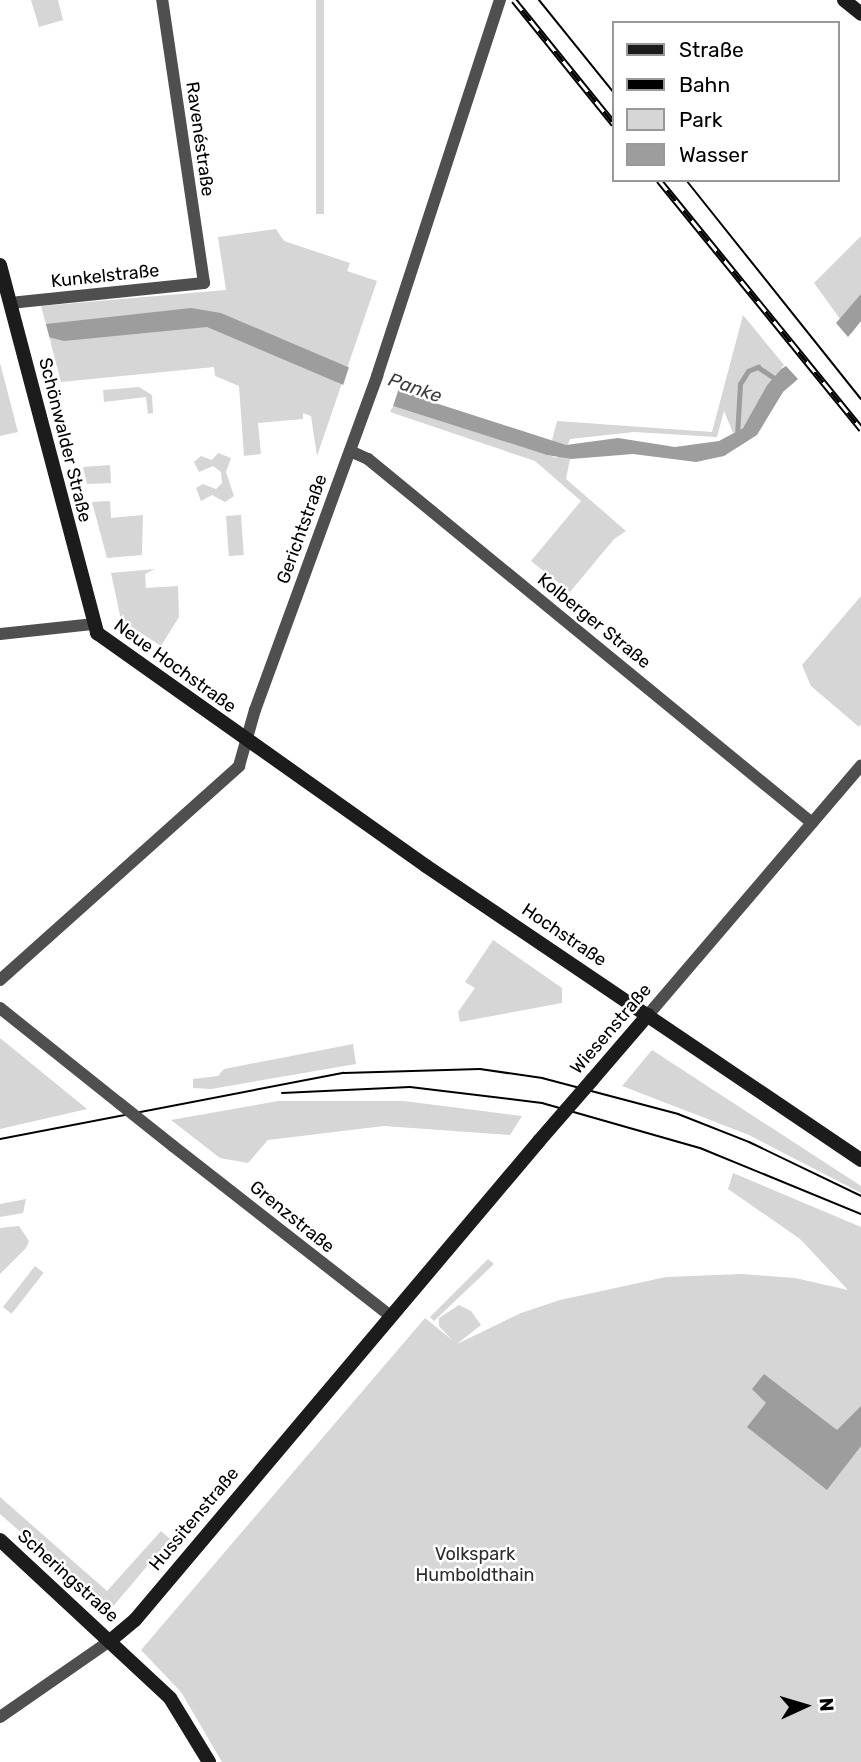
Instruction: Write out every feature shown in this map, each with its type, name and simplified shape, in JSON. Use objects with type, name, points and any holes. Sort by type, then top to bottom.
[{"type":"street","name":"Ravenéstraße","points":[[162,0],[204,283]]},
{"type":"street","name":"Gerichtstraße","points":[[0,980],[239,766],[368,401],[500,0]]},
{"type":"street","points":[[844,0],[861,14]]},
{"type":"street","name":"Schönwalder Straße","points":[[0,265],[94,624]]},
{"type":"street","name":"Kunkelstraße","points":[[10,303],[204,283]]},
{"type":"street","name":"Kolberger Straße","points":[[350,451],[369,459],[812,823]]},
{"type":"street","name":"Neue Hochstraße","points":[[0,634],[94,624],[97,633],[137,664],[247,740]]},
{"type":"street","name":"Hochstraße","points":[[247,740],[861,1160]]},
{"type":"street","name":"Wiesenstraße","points":[[390,1315],[861,766]]},
{"type":"street","name":"Grenzstraße","points":[[0,1008],[390,1315]]},
{"type":"street","name":"Hussitenstraße","points":[[0,1717],[111,1640],[144,1610],[390,1315]]},
{"type":"street","name":"Scheringstraße","points":[[0,1540],[111,1640],[170,1698],[209,1762]]},
{"type":"green space","points":[[31,0],[58,0],[63,20],[39,27]]},
{"type":"green space","points":[[316,0],[324,0],[324,214],[316,214]]},
{"type":"green space","points":[[276,229],[284,241],[350,263],[347,271],[377,281],[317,456],[311,416],[303,413],[303,419],[258,423],[261,454],[244,456],[239,386],[215,376],[214,367],[61,382],[41,306],[226,290],[218,237]]},
{"type":"green space","points":[[861,236],[861,321],[851,334],[814,283]]},
{"type":"green space","points":[[743,315],[784,365],[767,385],[743,428],[733,433],[724,411],[717,437],[634,432],[570,439],[563,458],[570,459],[566,479],[626,531],[614,539],[570,592],[531,561],[581,501],[535,461],[390,412],[393,406],[557,458],[559,450],[550,448],[557,421],[712,432]]},
{"type":"green space","points":[[0,363],[18,432],[0,436]]},
{"type":"green space","points":[[139,387],[152,395],[153,413],[148,414],[146,397],[104,402],[103,390]]},
{"type":"green space","points":[[218,453],[231,458],[226,472],[234,496],[225,502],[212,495],[201,501],[196,488],[203,484],[216,489],[222,483],[221,472],[213,466],[199,472],[194,462],[201,456],[212,460]]},
{"type":"green space","points":[[110,465],[111,483],[87,484],[83,467]]},
{"type":"green space","points":[[110,501],[111,518],[143,515],[142,555],[107,558],[92,502]]},
{"type":"green space","points":[[241,515],[244,555],[229,556],[226,516]]},
{"type":"green space","points":[[155,569],[145,574],[146,588],[178,586],[179,617],[161,646],[121,620],[111,573]]},
{"type":"green space","points":[[861,596],[859,727],[811,686],[802,665]]},
{"type":"green space","points":[[493,940],[562,988],[562,1003],[460,1022],[458,1012],[475,988],[465,982]]},
{"type":"green space","points":[[0,1038],[87,1109],[0,1129]]},
{"type":"green space","points":[[353,1044],[356,1064],[211,1089],[193,1088],[193,1079],[218,1076],[224,1069]]},
{"type":"green space","points":[[652,1050],[861,1186],[861,1193],[749,1135],[622,1086]]},
{"type":"green space","points":[[278,1101],[404,1101],[522,1116],[510,1135],[384,1126],[268,1140],[248,1163],[220,1158],[171,1120]]},
{"type":"green space","name":"Volkspark Humboldthain","points":[[733,1173],[861,1227],[861,1762],[222,1762],[181,1692],[141,1650],[425,1318],[452,1340],[439,1326],[439,1318],[459,1305],[471,1311],[481,1325],[457,1344],[521,1313],[560,1300],[666,1277],[742,1274],[795,1278],[848,1290],[800,1239],[728,1189]]},
{"type":"green space","points":[[26,1199],[23,1213],[0,1217],[0,1204]]},
{"type":"green space","points":[[19,1226],[29,1241],[26,1248],[0,1274],[0,1228]]},
{"type":"green space","points":[[488,1259],[494,1264],[434,1321],[430,1317]]},
{"type":"green space","points":[[35,1266],[44,1273],[12,1314],[3,1307]]},
{"type":"green space","points":[[0,1497],[107,1591],[161,1531],[170,1539],[110,1610],[0,1514]]},
{"type":"water","points":[[861,294],[861,321],[848,337],[836,323]]},
{"type":"water","points":[[191,308],[221,313],[423,399],[566,445],[618,438],[675,447],[719,441],[743,428],[767,385],[781,369],[786,366],[798,379],[783,392],[757,435],[724,456],[696,462],[633,454],[571,459],[547,455],[393,406],[207,327],[64,341],[0,325],[46,324]]},
{"type":"water","points":[[764,1374],[837,1430],[861,1406],[861,1446],[827,1490],[747,1427],[766,1403],[752,1389]]},
{"type":"pier","points":[[45,321],[51,343],[0,346],[0,323]]},
{"type":"pier","points":[[349,367],[400,384],[393,407],[341,391]]},
{"type":"waterway","points":[[737,436],[740,384],[748,371],[758,367],[776,379]]},
{"type":"tram line","points":[[539,0],[612,91]]},
{"type":"tram line","points":[[688,182],[861,399]]},
{"type":"tram line","points":[[0,1139],[344,1073],[480,1069],[542,1078],[678,1114],[749,1142],[861,1196]]},
{"type":"tram line","points":[[282,1093],[410,1087],[542,1103],[700,1148],[861,1214]]},
{"type":"railway","points":[[514,0],[612,122]]},
{"type":"railway","points":[[661,182],[861,429]]},
{"type":"water label","name":"Panke","points":[[415,388]]}]
